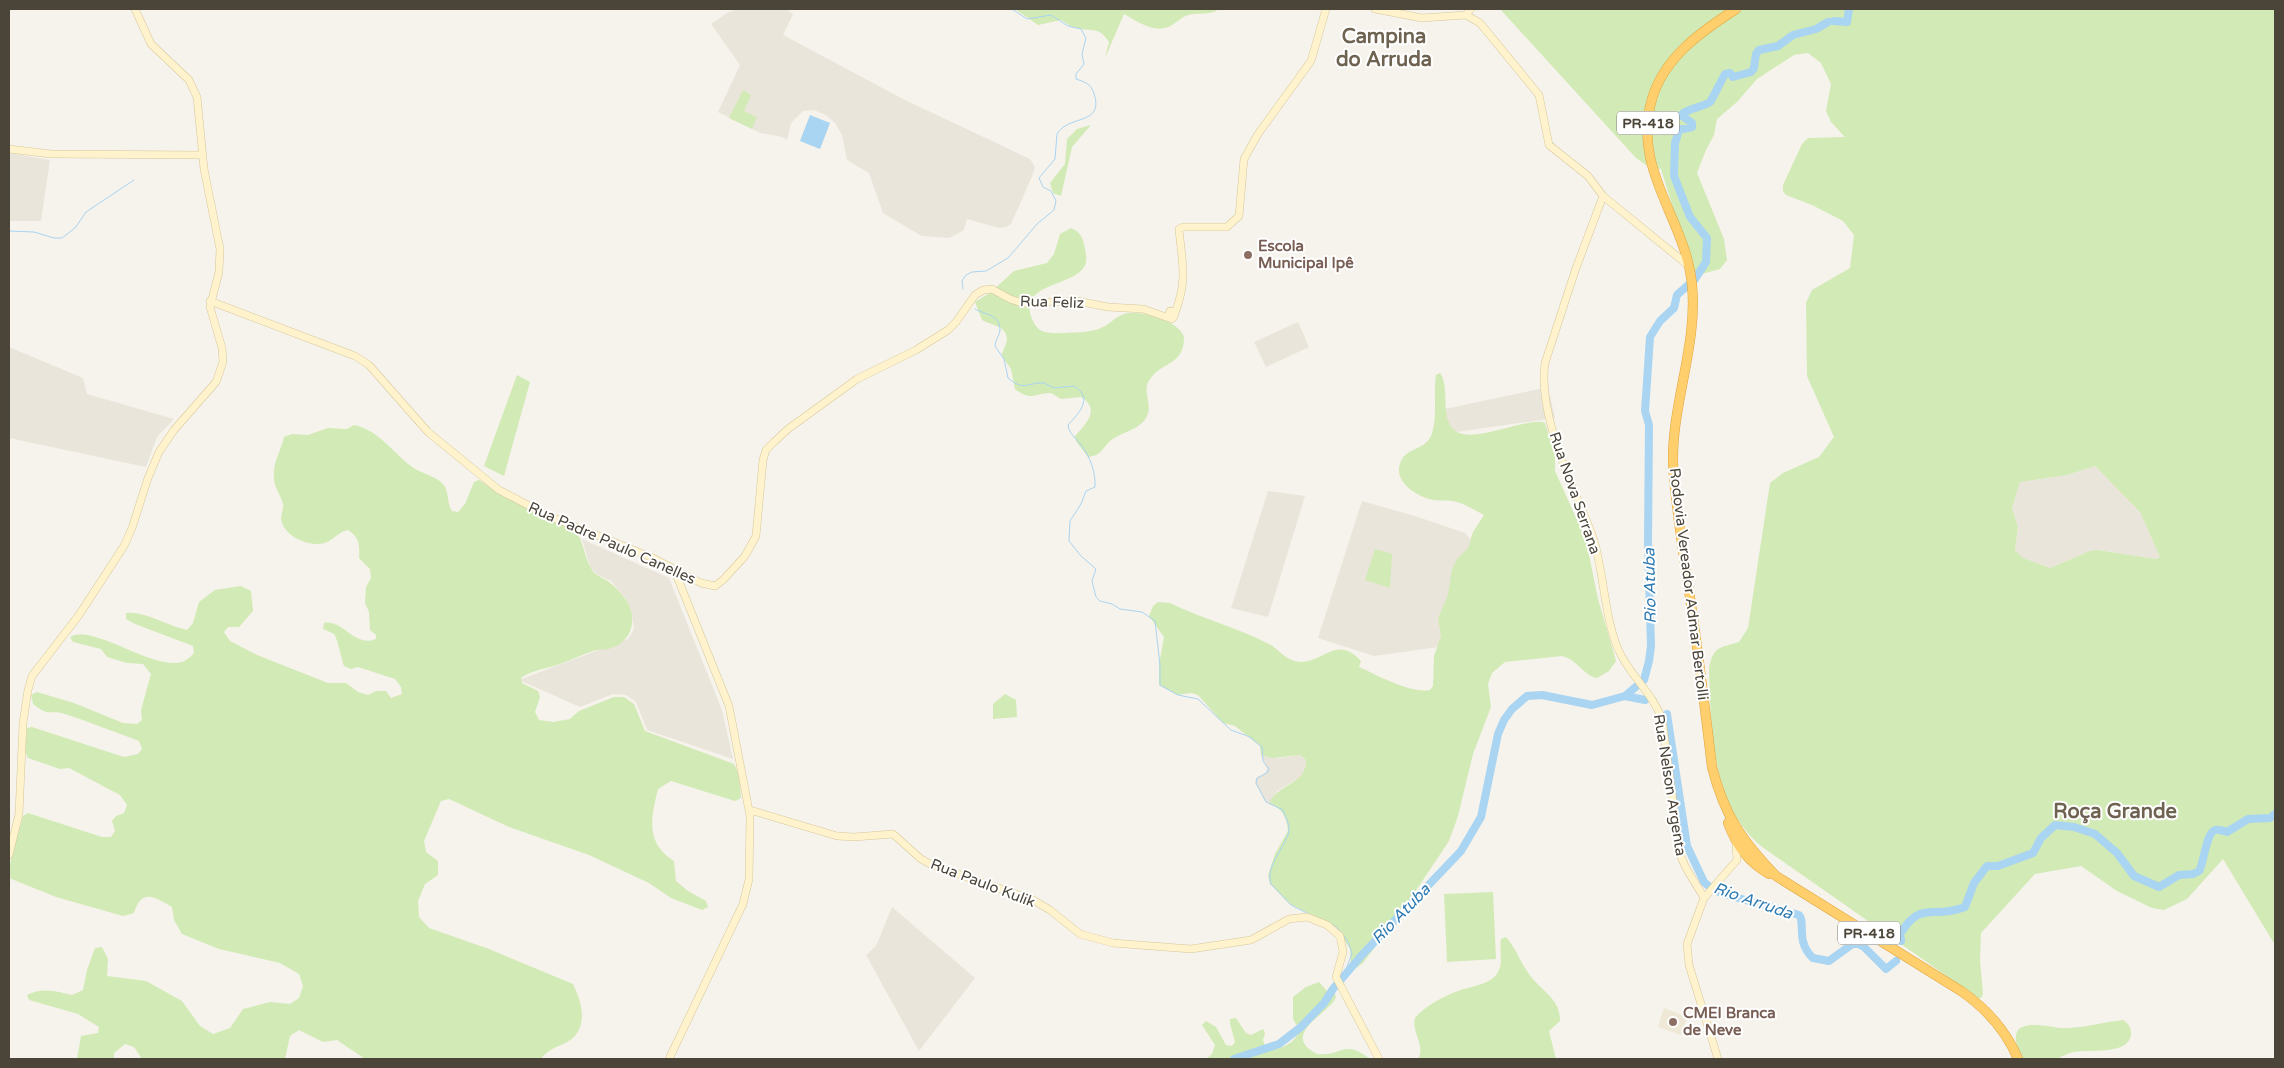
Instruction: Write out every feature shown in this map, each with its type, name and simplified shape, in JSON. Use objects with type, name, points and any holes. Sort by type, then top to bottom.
[{"type":"highway","name":"Rodovia Vereador Admar Bertolli","points":[[1736,9],[1691,41],[1671,62],[1660,78],[1652,98],[1647,144],[1653,172],[1690,270],[1692,284],[1689,336],[1678,403],[1674,463],[1712,767],[1720,796],[1739,833],[1753,853],[1776,876],[1962,990],[1981,1005],[1997,1022],[2018,1059]]},
{"type":"highway","points":[[1720,796],[1736,844],[1758,867],[1776,876]]},
{"type":"street","points":[[9,855],[19,814],[23,723],[30,680],[79,615],[124,546],[132,528],[151,469],[163,446],[220,375],[224,355],[211,313],[210,302],[219,272],[221,255],[202,155],[198,103],[194,88],[185,76],[154,49],[135,9]]},
{"type":"street","name":"Rua Feliz","points":[[983,290],[995,290],[1010,299],[1022,303],[1077,301],[1108,308],[1130,308],[1170,313],[1180,300],[1184,274],[1179,229],[1183,227],[1227,227],[1232,225],[1239,216],[1244,159],[1258,134],[1311,62],[1326,9]]},
{"type":"street","points":[[1375,9],[1422,18],[1466,16],[1480,23],[1539,95],[1549,145],[1588,176],[1603,196],[1690,270]]},
{"type":"street","points":[[1466,16],[1471,9]]},
{"type":"street","points":[[9,149],[51,154],[202,155]]},
{"type":"street","name":"Rua Nova Serrana","points":[[1603,196],[1575,271],[1545,362],[1543,377],[1548,412],[1564,467],[1595,544],[1617,647],[1632,674],[1652,698]]},
{"type":"street","name":"Rua Padre Paulo Canelles","points":[[210,302],[355,356],[369,365],[428,432],[500,490],[549,516],[653,558],[707,586],[720,584],[745,556],[756,536],[763,460],[769,446],[788,429],[853,382],[916,350],[948,330],[972,299],[983,290]]},
{"type":"street","points":[[669,1059],[745,898],[750,872],[750,810],[728,700],[674,569]]},
{"type":"street","name":"Rua Nelson Argenta","points":[[1652,698],[1662,719],[1666,740],[1680,854],[1684,867],[1704,898]]},
{"type":"street","name":"Rua Paulo Kulik","points":[[750,810],[837,836],[893,834],[921,859],[932,865],[1033,900],[1050,910],[1080,934],[1107,942],[1141,947],[1190,949],[1251,940],[1294,917],[1314,920],[1331,928],[1342,942],[1343,952],[1336,974],[1379,1059]]},
{"type":"street","points":[[1736,844],[1737,860]]},
{"type":"street","points":[[1718,1059],[1687,956],[1687,944],[1704,898],[1737,860],[1748,858]]},
{"type":"shaded area","points":[[738,9],[787,10],[793,14],[783,35],[905,100],[1030,159],[1035,167],[1033,174],[1011,224],[999,228],[967,219],[964,230],[949,238],[922,236],[883,213],[869,173],[847,160],[842,135],[835,123],[826,115],[814,110],[803,111],[791,123],[787,140],[782,137],[760,133],[718,112],[740,65],[711,24],[727,13]]},
{"type":"shaded area","points":[[9,153],[50,160],[41,221],[9,221]]},
{"type":"shaded area","points":[[1298,322],[1309,347],[1266,367],[1254,342]]},
{"type":"shaded area","points":[[9,347],[83,378],[87,394],[174,419],[157,437],[146,467],[9,438]]},
{"type":"shaded area","points":[[1548,387],[1555,418],[1449,433],[1445,409]]},
{"type":"shaded area","points":[[2095,466],[2140,512],[2160,557],[2156,559],[2098,550],[2080,555],[2050,568],[2023,558],[2015,550],[2018,527],[2012,508],[2020,482],[2067,475]]},
{"type":"shaded area","points":[[1268,491],[1305,496],[1268,617],[1231,608]]},
{"type":"shaded area","points":[[1362,501],[1465,533],[1472,541],[1439,647],[1374,656],[1318,638]]},
{"type":"shaded area","points":[[582,539],[669,578],[722,710],[733,759],[647,730],[636,702],[626,695],[613,694],[580,707],[519,680],[628,639],[634,629],[632,612],[626,599],[611,581],[598,575],[590,567]]},
{"type":"shaded area","points":[[1261,755],[1279,758],[1300,755],[1306,760],[1306,768],[1302,776],[1277,791],[1269,804],[1265,801],[1255,783],[1256,778],[1265,773],[1267,769]]},
{"type":"shaded area","points":[[892,907],[975,978],[919,1051],[866,955],[876,946]]},
{"type":"shaded area","name":"CMEI Branca de Neve","points":[[1664,1008],[1687,1017],[1681,1035],[1658,1027]]},
{"type":"green space","points":[[1015,9],[1219,9],[1208,13],[1188,15],[1166,28],[1160,29],[1147,26],[1124,14],[1105,58],[1109,42],[1102,34],[1070,26],[1061,20],[1038,25]]},
{"type":"green space","points":[[1500,9],[2275,9],[2275,945],[2223,859],[2187,899],[2164,910],[2152,908],[2117,891],[2081,866],[2035,874],[1981,933],[1980,960],[1983,994],[1981,998],[1978,998],[1765,849],[1747,832],[1734,813],[1724,791],[1718,767],[1713,742],[1709,669],[1716,651],[1739,642],[1748,628],[1770,483],[1783,473],[1819,457],[1834,437],[1807,376],[1806,303],[1812,290],[1850,268],[1854,235],[1843,221],[1812,205],[1786,195],[1783,191],[1783,185],[1802,144],[1808,138],[1845,137],[1831,122],[1826,111],[1831,84],[1821,63],[1808,53],[1794,55],[1757,79],[1737,102],[1717,119],[1714,135],[1697,173],[1724,239],[1727,260],[1720,269],[1698,275],[1693,272],[1661,169],[1646,165],[1636,158]],"holes":[[[2095,466],[2140,512],[2160,557],[2156,559],[2098,550],[2090,551],[2050,568],[2023,558],[2015,550],[2018,527],[2012,508],[2020,482],[2067,475]]]},
{"type":"green space","points":[[743,90],[751,95],[744,111],[757,117],[752,129],[729,118]]},
{"type":"green space","points":[[1091,125],[1072,147],[1061,196],[1053,193],[1050,183],[1065,164],[1067,139],[1077,129]]},
{"type":"green space","points":[[1071,228],[1083,239],[1086,262],[1077,274],[1037,293],[1031,300],[1030,310],[1034,323],[1040,330],[1051,333],[1064,333],[1096,330],[1119,316],[1131,313],[1149,315],[1167,321],[1180,331],[1184,337],[1183,346],[1176,358],[1155,373],[1150,379],[1147,388],[1149,407],[1144,421],[1109,442],[1098,454],[1088,457],[1076,441],[1075,436],[1090,416],[1090,406],[1081,397],[1061,399],[1051,393],[1029,396],[1015,389],[1011,369],[1002,356],[1007,340],[1006,335],[1002,329],[982,320],[975,302],[991,292],[1014,271],[1047,263],[1054,254],[1060,234]]},
{"type":"green space","points":[[1440,373],[1445,388],[1447,416],[1450,424],[1455,430],[1463,434],[1472,435],[1530,422],[1545,423],[1555,455],[1555,471],[1586,540],[1598,599],[1616,661],[1609,671],[1597,678],[1592,677],[1568,658],[1562,656],[1505,662],[1492,673],[1488,684],[1491,707],[1473,754],[1458,816],[1449,841],[1407,904],[1363,963],[1351,972],[1350,949],[1337,928],[1290,904],[1270,884],[1268,875],[1275,854],[1288,831],[1283,814],[1274,805],[1269,804],[1278,792],[1302,774],[1306,760],[1300,755],[1273,758],[1261,755],[1260,746],[1235,726],[1223,723],[1198,695],[1191,693],[1177,695],[1159,685],[1159,665],[1164,637],[1149,616],[1153,606],[1158,602],[1170,603],[1257,638],[1291,660],[1304,662],[1335,650],[1343,650],[1351,653],[1361,661],[1359,667],[1375,675],[1404,687],[1430,690],[1433,686],[1434,656],[1441,636],[1438,618],[1448,595],[1452,569],[1457,559],[1468,548],[1473,532],[1484,515],[1457,502],[1434,500],[1420,495],[1407,486],[1399,474],[1399,467],[1405,455],[1425,444],[1431,436],[1435,414],[1436,375]]},
{"type":"green space","points":[[517,375],[530,382],[504,476],[484,466]]},
{"type":"green space","points":[[354,425],[371,432],[414,468],[442,483],[446,489],[452,511],[458,512],[465,504],[474,482],[479,480],[507,498],[572,527],[582,543],[587,560],[593,571],[612,584],[627,601],[631,609],[632,624],[627,637],[622,642],[608,649],[595,650],[530,673],[521,678],[522,683],[538,691],[540,697],[535,712],[539,720],[553,722],[570,719],[579,711],[614,697],[624,697],[634,704],[645,731],[734,764],[739,774],[741,798],[735,801],[671,781],[658,789],[653,810],[652,829],[654,838],[658,846],[674,861],[676,881],[688,891],[706,901],[708,907],[702,910],[671,898],[649,883],[589,855],[509,827],[449,799],[441,801],[424,841],[426,852],[438,861],[438,875],[425,884],[418,901],[419,917],[429,928],[489,949],[573,984],[581,1004],[582,1018],[578,1031],[570,1040],[549,1051],[541,1059],[365,1059],[337,1040],[323,1042],[299,1030],[290,1036],[285,1059],[142,1059],[134,1047],[125,1044],[114,1053],[114,1059],[77,1059],[81,1036],[98,1033],[99,1027],[78,1014],[29,1000],[27,995],[44,990],[72,995],[83,990],[87,970],[95,948],[102,947],[108,959],[107,976],[146,981],[182,1001],[200,1026],[213,1034],[230,1028],[243,1009],[270,1002],[290,1004],[299,998],[303,986],[299,974],[280,963],[219,949],[182,934],[174,920],[172,907],[160,900],[145,897],[137,905],[134,913],[123,916],[56,897],[9,878],[12,855],[23,816],[28,813],[102,837],[111,837],[115,831],[112,821],[116,816],[124,813],[127,805],[120,795],[69,768],[60,769],[28,758],[25,751],[27,728],[32,727],[124,757],[138,754],[142,749],[139,741],[65,714],[43,711],[33,704],[31,695],[37,692],[74,703],[123,723],[137,724],[142,720],[141,710],[151,674],[143,664],[127,663],[107,657],[101,649],[73,642],[70,637],[80,634],[93,636],[155,660],[169,663],[182,662],[194,653],[193,646],[135,624],[126,619],[126,613],[149,616],[187,630],[193,623],[199,602],[215,590],[241,586],[251,591],[253,611],[239,627],[228,627],[224,632],[230,641],[257,655],[328,683],[346,683],[358,692],[368,695],[376,691],[386,691],[391,698],[402,694],[401,687],[395,679],[358,667],[351,669],[344,666],[334,634],[323,629],[324,623],[331,623],[361,640],[376,639],[376,635],[370,630],[369,612],[365,603],[366,587],[371,578],[370,569],[359,558],[357,538],[348,530],[327,542],[317,544],[294,537],[286,529],[281,519],[283,504],[274,482],[275,463],[284,437],[292,434],[308,435],[328,428],[347,429]]},
{"type":"green space","points":[[1375,549],[1392,554],[1390,588],[1365,580]]},
{"type":"green space","points":[[1005,694],[1016,700],[1017,717],[993,719],[993,704]]},
{"type":"green space","points":[[1493,892],[1496,959],[1447,962],[1444,894]]},
{"type":"green space","points":[[1506,937],[1529,974],[1549,995],[1557,1007],[1560,1021],[1549,1031],[1556,1059],[1418,1059],[1420,1044],[1414,1023],[1415,1018],[1424,1009],[1441,999],[1492,979],[1500,966],[1501,939]]},
{"type":"green space","points":[[1319,982],[1327,991],[1334,992],[1336,997],[1305,1031],[1303,1039],[1306,1046],[1317,1054],[1348,1049],[1361,1053],[1370,1059],[1206,1059],[1212,1054],[1215,1045],[1202,1025],[1206,1021],[1216,1027],[1226,1045],[1232,1046],[1235,1042],[1230,1019],[1236,1018],[1246,1033],[1251,1035],[1263,1029],[1265,1033],[1263,1040],[1266,1049],[1277,1049],[1287,1045],[1298,1034],[1299,1029],[1293,1019],[1293,997],[1306,987]]},
{"type":"green space","points":[[2123,1020],[2129,1025],[2131,1033],[2129,1040],[2117,1048],[2074,1052],[2056,1059],[2044,1060],[2021,1059],[2017,1048],[2017,1032],[2028,1025],[2069,1028]]},
{"type":"water","points":[[810,115],[830,123],[820,149],[800,141]]},
{"type":"waterway","points":[[963,289],[962,281],[966,275],[972,272],[986,271],[1008,258],[1037,224],[1054,210],[1056,201],[1051,191],[1043,187],[1039,178],[1055,159],[1057,134],[1069,124],[1089,116],[1094,112],[1096,106],[1091,87],[1076,79],[1076,74],[1084,64],[1082,54],[1086,38],[1081,29],[1068,26],[1051,15],[1027,19],[1012,9]]},
{"type":"waterway","name":"Rio Atuba","points":[[1834,21],[1847,22],[1849,9]]},
{"type":"waterway","name":"Rio Atuba","points":[[1234,1059],[1279,1044],[1301,1027],[1324,1003],[1333,989],[1361,956],[1461,851],[1481,817],[1498,734],[1504,720],[1512,709],[1527,696],[1542,695],[1592,705],[1625,696],[1644,680],[1651,646],[1648,542],[1649,425],[1645,411],[1650,337],[1660,321],[1674,308],[1677,295],[1695,279],[1706,262],[1707,238],[1690,217],[1674,176],[1675,143],[1679,130],[1692,127],[1692,123],[1681,115],[1710,102],[1725,74],[1730,73],[1733,77],[1751,72],[1759,50],[1778,46],[1793,35],[1816,29],[1828,22]]},
{"type":"waterway","points":[[9,231],[34,232],[54,238],[62,238],[75,228],[86,212],[134,180]]},
{"type":"waterway","points":[[975,309],[998,321],[1000,330],[995,346],[1004,359],[1008,378],[1018,385],[1044,383],[1054,388],[1074,386],[1083,395],[1083,406],[1068,425],[1071,433],[1090,459],[1095,487],[1086,491],[1081,504],[1070,521],[1069,541],[1081,556],[1096,569],[1092,581],[1096,597],[1100,601],[1112,604],[1120,609],[1142,612],[1155,621],[1160,665],[1160,685],[1178,695],[1198,699],[1231,730],[1250,737],[1262,747],[1263,761],[1269,769],[1267,773],[1257,778],[1256,783],[1266,802],[1283,810],[1289,829],[1271,870],[1271,884],[1291,905],[1315,917]]},
{"type":"waterway","name":"Rio Arruda","points":[[1625,696],[1645,700]]},
{"type":"waterway","name":"Rio Arruda","points":[[1667,714],[1687,846],[1704,882],[1712,889],[1724,894],[1799,915],[1802,923],[1804,945],[1813,958],[1829,961],[1851,945],[1857,943],[1864,947],[1886,969],[1896,961]]},
{"type":"waterway","name":"Rio Arruda","points":[[1901,941],[1900,934],[1915,917],[1928,912],[1944,912],[1965,907],[1974,883],[1987,866],[1998,866],[2033,853],[2041,838],[2055,825],[2074,827],[2095,834],[2117,853],[2134,876],[2159,887],[2179,875],[2193,874],[2199,871],[2207,842],[2215,830],[2227,832],[2248,819],[2270,818],[2275,814]]},
{"type":"waterway","points":[[1328,922],[1344,935],[1352,954],[1341,981]]},
{"type":"place","name":"Escola Municipal Ipê","points":[[1248,255]]},
{"type":"place","name":"CMEI Branca de Neve","points":[[1673,1022]]},
{"type":"district","name":"Campina do Arruda","points":[[1384,48]]},
{"type":"district","name":"Roça Grande","points":[[2115,812]]}]
